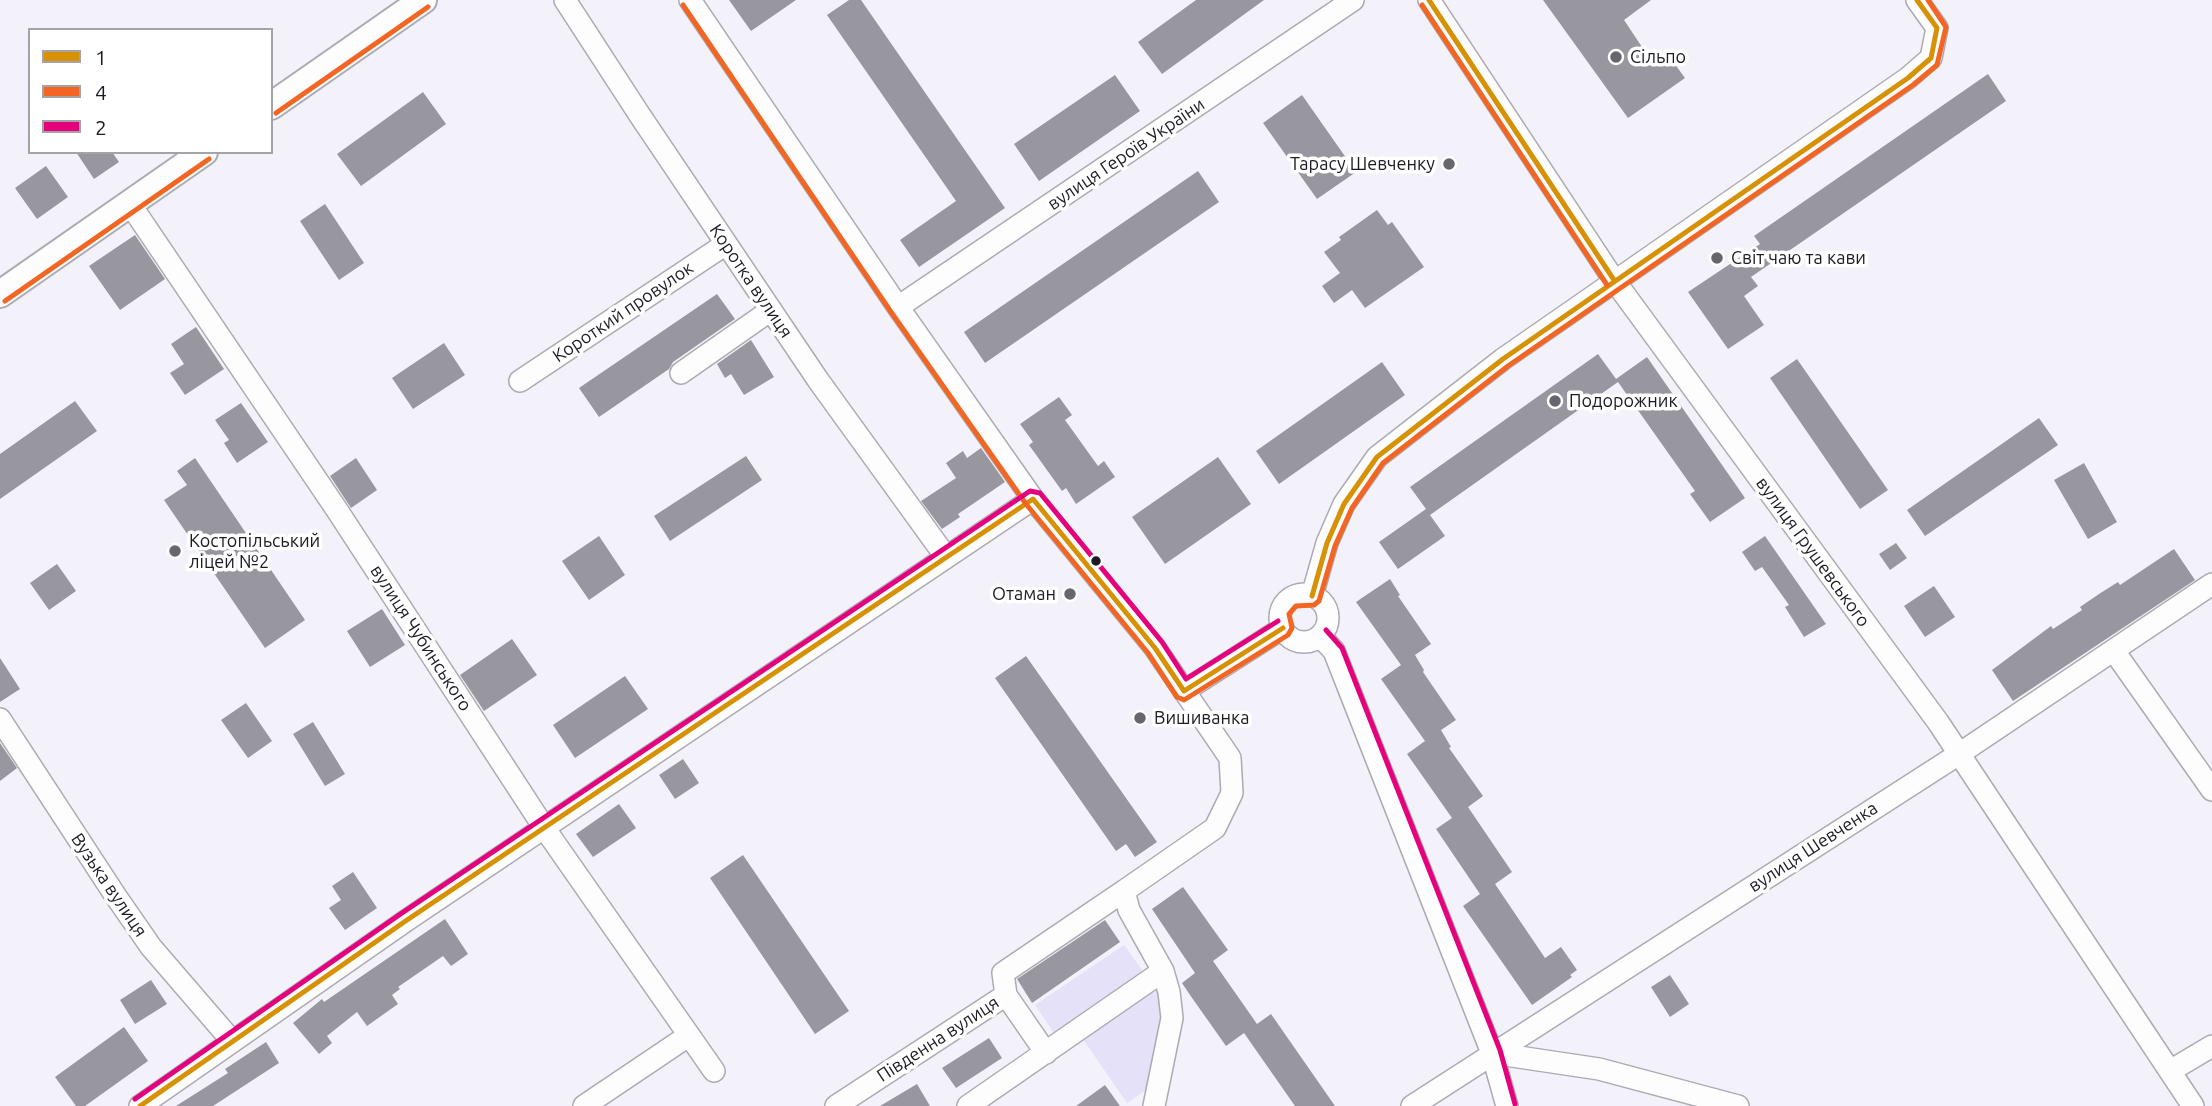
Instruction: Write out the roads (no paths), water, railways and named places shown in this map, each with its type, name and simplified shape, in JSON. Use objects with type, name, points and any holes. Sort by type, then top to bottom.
[{"type":"main road","points":[[273,105],[424,0]]},
{"type":"main road","points":[[0,294],[201,154]]},
{"type":"street","name":"Коротка вулиця","points":[[565,0],[818,380],[946,557]]},
{"type":"street","points":[[690,0],[898,307],[1033,499],[1155,648],[1230,758],[1232,793],[1214,828],[1003,973],[1006,995],[1046,1053]]},
{"type":"street","name":"вулиця Героїв України","points":[[898,307],[1353,0]]},
{"type":"street","name":"вулиця Грушевського","points":[[1429,0],[1614,280],[1938,722],[2193,1106]]},
{"type":"street","points":[[1312,596],[1327,543],[1344,504],[1377,457],[1503,359],[1897,86],[1931,58],[1937,28],[1917,0]]},
{"type":"street","name":"вулиця Чубинського","points":[[130,204],[337,510],[545,829],[714,1071]]},
{"type":"street","name":"Короткий провулок","points":[[520,381],[726,244]]},
{"type":"street","points":[[681,373],[771,310]]},
{"type":"street","points":[[140,1106],[407,920],[1033,499]]},
{"type":"street","name":"вулиця Шевченка","points":[[1412,1106],[1959,754],[2212,584]]},
{"type":"street","points":[[1297,595],[1312,596],[1319,599],[1328,613],[1328,622],[1320,636],[1313,640],[1297,641],[1290,638],[1280,618],[1285,604],[1297,595]]},
{"type":"street","points":[[1184,691],[1283,628]]},
{"type":"street","points":[[1320,636],[1334,651],[1492,1053],[1507,1106]]},
{"type":"street","points":[[2114,651],[2212,790]]},
{"type":"street","name":"Вузька вулиця","points":[[0,719],[114,895],[151,947],[232,1041]]},
{"type":"street","points":[[1124,891],[1129,910],[1163,971],[1169,992],[1172,1018],[1154,1106]]},
{"type":"street","points":[[968,1106],[1163,971]]},
{"type":"street","name":"Південна вулиця","points":[[836,1106],[1006,995]]},
{"type":"street","points":[[584,1106],[688,1036]]},
{"type":"street","points":[[2170,1071],[2212,1046]]},
{"type":"street","points":[[1492,1053],[1599,1069],[1738,1106]]},
{"type":"place","name":"Сільпо","points":[[1616,57]]},
{"type":"place","name":"Тарасу Шевченку","points":[[1449,164]]},
{"type":"place","name":"Світ чаю та кави","points":[[1717,258]]},
{"type":"place","name":"Подорожник","points":[[1555,401]]},
{"type":"place","name":"Костопільський ліцей №2","points":[[175,551]]},
{"type":"place","name":"Отаман","points":[[1070,594]]},
{"type":"place","name":"Вишиванка","points":[[1140,718]]}]
